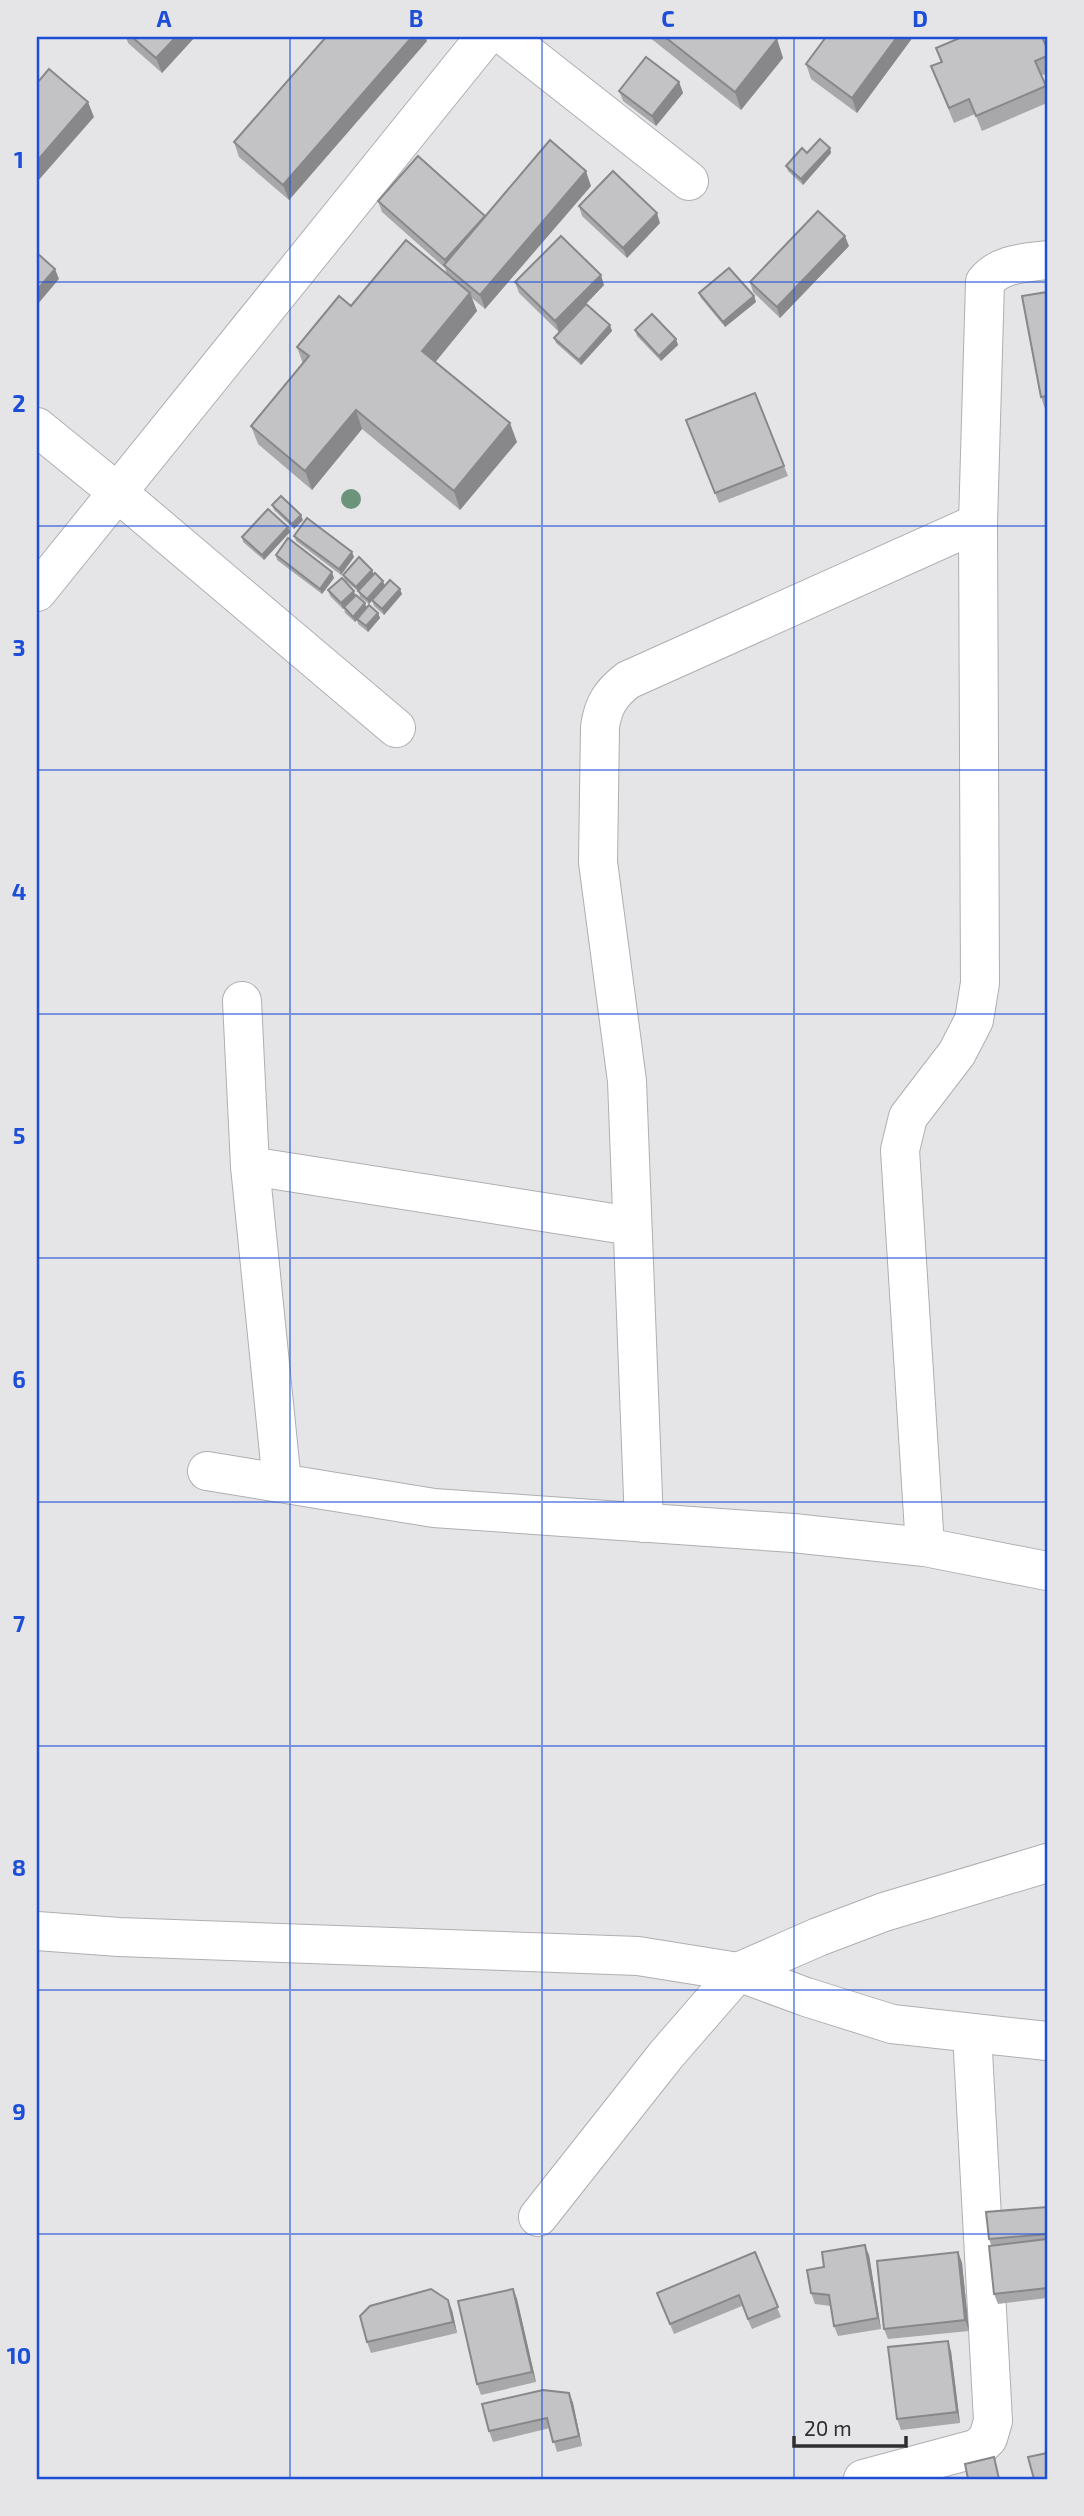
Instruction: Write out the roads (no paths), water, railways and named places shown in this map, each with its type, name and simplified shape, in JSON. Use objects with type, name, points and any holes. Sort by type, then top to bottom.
[{"type":"street","points":[[37,592],[485,37]]},
{"type":"street","points":[[506,37],[689,181]]},
{"type":"street","points":[[925,1547],[900,1150],[908,1117],[957,1054],[974,1020],[980,983],[978,523],[985,282],[993,272],[1010,265],[1047,260]]},
{"type":"street","points":[[37,427],[396,728]]},
{"type":"street","points":[[644,1522],[626,1081],[598,862],[600,727],[603,709],[614,691],[628,680],[978,523]]},
{"type":"street","points":[[242,1001],[250,1166],[282,1483]]},
{"type":"street","points":[[250,1166],[632,1226]]},
{"type":"street","points":[[207,1471],[434,1508],[793,1533],[925,1547],[1047,1571]]},
{"type":"street","points":[[538,2217],[666,2055],[738,1972],[884,1912],[1047,1863]]},
{"type":"street","points":[[37,1931],[175,1939],[638,1956],[738,1972],[892,2024],[1047,2041]]},
{"type":"street","points":[[868,2479],[978,2448],[988,2438],[993,2421],[972,2033]]}]
